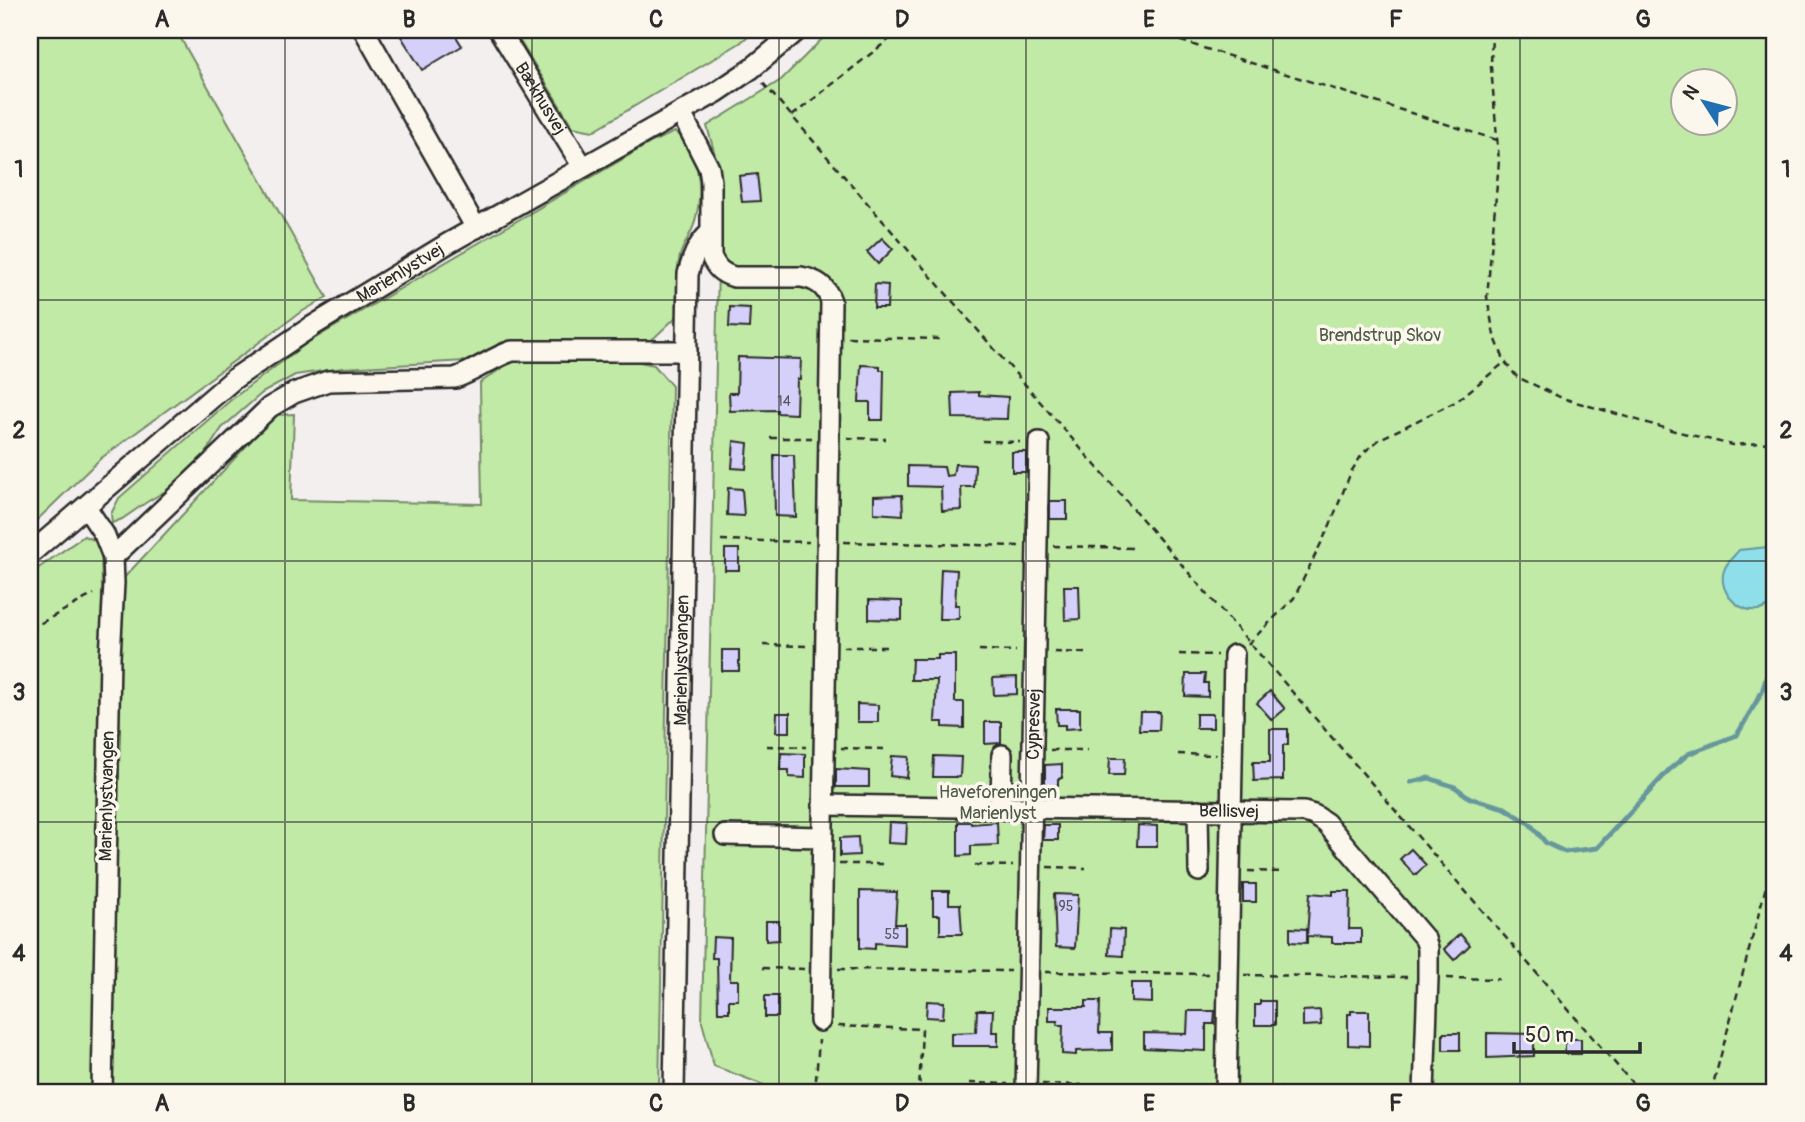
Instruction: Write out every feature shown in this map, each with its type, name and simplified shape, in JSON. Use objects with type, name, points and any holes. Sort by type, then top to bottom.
[{"type":"street","points":[[364,30],[475,228]]},
{"type":"street","name":"Bækhusvej","points":[[499,30],[583,167]]},
{"type":"street","name":"Marienlystvej","points":[[30,554],[235,378],[311,327],[475,228],[681,113],[751,69],[798,30]]},
{"type":"street","points":[[681,113],[709,169],[711,256],[716,268],[734,277],[801,277],[821,285],[828,292],[831,301],[820,1023]]},
{"type":"street","name":"Marienlystvangen","points":[[674,1092],[688,274],[694,255],[703,239],[710,233]]},
{"type":"street","points":[[113,557],[270,407],[295,393],[328,381],[456,378],[512,351],[687,351]]},
{"type":"street","name":"Cypresvej","points":[[1026,1092],[1039,442]]},
{"type":"street","name":"Marienlystvangen","points":[[86,507],[104,534],[113,557],[114,583],[110,657],[102,1092]]},
{"type":"street","points":[[1226,1092],[1233,755],[1242,649]]},
{"type":"street","points":[[1001,808],[1002,755]]},
{"type":"street","name":"Bellisvej","points":[[822,805],[1232,810],[1304,812],[1314,815],[1326,823],[1425,939],[1428,948],[1428,978],[1424,1092]]},
{"type":"street","points":[[1198,810],[1199,871]]},
{"type":"street","points":[[725,835],[822,837]]},
{"type":"path","points":[[792,116],[901,30]]},
{"type":"path","points":[[1146,30],[1498,140]]},
{"type":"path","points":[[1492,30],[1491,67],[1499,161],[1487,297],[1494,335],[1505,362],[1517,377],[1575,402],[1732,445],[1775,442]]},
{"type":"path","points":[[1758,30],[1775,35]]},
{"type":"path","points":[[751,69],[1242,649],[1640,1092]]},
{"type":"path","points":[[831,337],[939,339]]},
{"type":"path","points":[[1179,654],[1242,649],[1294,598],[1330,525],[1350,472],[1363,453],[1380,439],[1457,401],[1505,362]]},
{"type":"path","points":[[982,441],[1039,442]]},
{"type":"path","points":[[721,540],[1135,548]]},
{"type":"path","points":[[30,629],[114,583]]},
{"type":"path","points":[[1033,750],[1087,750]]},
{"type":"path","points":[[1178,754],[1233,755]]},
{"type":"path","points":[[1711,1092],[1775,853]]},
{"type":"path","points":[[822,864],[882,864]]},
{"type":"path","points":[[1230,871],[1284,872]]},
{"type":"path","points":[[761,968],[1499,979]]},
{"type":"path","points":[[815,1092],[820,1023],[922,1029],[919,1092]]},
{"type":"green space","points":[[30,30],[176,30],[327,297],[298,314],[100,459],[30,527]]},
{"type":"green space","points":[[513,30],[755,30],[740,43],[593,131],[573,127]]},
{"type":"green space","points":[[831,30],[1732,30],[1744,35],[1775,35],[1775,1092],[782,1092],[714,1066],[702,1022],[720,173],[707,126],[781,80]]},
{"type":"green space","points":[[675,132],[684,140],[695,161],[699,185],[698,210],[678,263],[677,316],[654,338],[643,344],[503,342],[466,361],[343,368],[295,375],[262,393],[222,428],[197,466],[174,486],[112,523],[111,514],[119,498],[232,399],[307,343],[652,142]]},
{"type":"green space","points":[[512,361],[635,361],[654,365],[672,386],[659,1092],[110,1092],[121,581],[275,415],[294,414],[291,500],[482,504],[480,383]]},
{"type":"green space","points":[[84,536],[101,546],[102,590],[92,1092],[30,1092],[30,574]]},
{"type":"water","points":[[1768,547],[1775,553],[1775,601],[1765,608],[1745,609],[1736,604],[1724,587],[1725,568],[1739,550]]},
{"type":"building","points":[[397,30],[452,30],[462,46],[422,70]]},
{"type":"building","points":[[757,174],[760,201],[742,202],[739,176]]},
{"type":"building","points":[[882,238],[893,249],[878,264],[867,252]]},
{"type":"building","points":[[875,284],[888,285],[887,308],[874,308]]},
{"type":"building","points":[[730,307],[750,308],[749,328],[729,327]]},
{"type":"building","points":[[738,357],[801,359],[800,379],[797,379],[796,414],[777,413],[777,410],[730,411],[729,393],[737,393]]},
{"type":"building","points":[[861,365],[880,366],[880,370],[884,370],[883,420],[870,420],[870,402],[859,402]]},
{"type":"building","points":[[979,392],[979,395],[1008,397],[1007,419],[953,418],[952,393]]},
{"type":"building","points":[[734,441],[748,443],[746,469],[732,468]]},
{"type":"building","points":[[1012,452],[1026,452],[1026,472],[1012,472]]},
{"type":"building","points":[[774,455],[794,455],[796,517],[775,516]]},
{"type":"building","points":[[955,464],[975,465],[974,487],[961,487],[962,510],[942,511],[941,487],[908,486],[908,466],[944,467],[946,476],[953,475]]},
{"type":"building","points":[[728,488],[742,489],[744,516],[727,515]]},
{"type":"building","points":[[902,495],[903,515],[874,513],[874,496]]},
{"type":"building","points":[[1050,501],[1067,501],[1067,519],[1050,519]]},
{"type":"building","points":[[725,549],[739,549],[739,570],[725,570]]},
{"type":"building","points":[[941,569],[957,570],[955,605],[959,605],[959,619],[939,619]]},
{"type":"building","points":[[1064,586],[1079,586],[1080,619],[1065,620]]},
{"type":"building","points":[[869,600],[902,601],[902,620],[869,619]]},
{"type":"building","points":[[722,650],[739,650],[739,671],[722,671]]},
{"type":"building","points":[[938,655],[955,655],[955,702],[964,702],[964,728],[943,727],[943,722],[935,722],[937,680],[911,680],[912,659],[938,659]]},
{"type":"building","points":[[1186,674],[1205,674],[1204,683],[1208,683],[1208,697],[1185,696]]},
{"type":"building","points":[[1017,677],[1017,694],[994,695],[993,678]]},
{"type":"building","points":[[1270,691],[1285,709],[1272,720],[1257,703]]},
{"type":"building","points":[[857,704],[878,705],[878,722],[857,722]]},
{"type":"building","points":[[1056,709],[1080,709],[1080,728],[1065,729],[1065,725],[1057,725]]},
{"type":"building","points":[[1140,712],[1160,712],[1159,730],[1139,730]]},
{"type":"building","points":[[777,713],[790,713],[790,732],[776,732]]},
{"type":"building","points":[[1196,714],[1213,714],[1213,728],[1196,728]]},
{"type":"building","points":[[985,722],[1001,722],[1001,743],[985,744]]},
{"type":"building","points":[[1270,729],[1288,729],[1288,745],[1283,745],[1283,780],[1254,781],[1253,762],[1270,762]]},
{"type":"building","points":[[781,753],[805,754],[805,778],[789,777],[789,770],[780,770]]},
{"type":"building","points":[[892,756],[909,757],[907,778],[890,776]]},
{"type":"building","points":[[934,756],[961,757],[960,777],[933,777]]},
{"type":"building","points":[[1110,758],[1125,758],[1124,775],[1109,775]]},
{"type":"building","points":[[1062,764],[1062,778],[1058,779],[1058,785],[1045,786],[1045,765]]},
{"type":"building","points":[[836,769],[869,771],[869,787],[836,787]]},
{"type":"building","points":[[889,822],[907,823],[906,844],[888,843]]},
{"type":"building","points":[[958,822],[997,822],[998,845],[971,846],[971,855],[958,856]]},
{"type":"building","points":[[1044,825],[1058,825],[1058,840],[1043,840]]},
{"type":"building","points":[[1138,825],[1157,826],[1157,846],[1137,846]]},
{"type":"building","points":[[858,837],[859,855],[840,856],[840,838]]},
{"type":"building","points":[[1411,849],[1426,865],[1415,875],[1400,859]]},
{"type":"building","points":[[1243,884],[1256,884],[1256,902],[1243,902]]},
{"type":"building","points":[[860,891],[897,892],[895,924],[905,924],[905,945],[875,943],[875,949],[860,948]]},
{"type":"building","points":[[933,891],[949,891],[949,904],[960,904],[962,934],[940,934],[940,915],[933,915]]},
{"type":"building","points":[[1333,891],[1350,891],[1349,929],[1361,929],[1361,943],[1332,943],[1332,937],[1307,936],[1310,893],[1333,895]]},
{"type":"building","points":[[1054,894],[1078,895],[1075,948],[1056,947]]},
{"type":"building","points":[[766,921],[779,921],[779,940],[766,941]]},
{"type":"building","points":[[1290,928],[1307,929],[1307,943],[1290,942]]},
{"type":"building","points":[[1110,929],[1124,930],[1123,956],[1109,955]]},
{"type":"building","points":[[1460,934],[1470,945],[1454,960],[1444,949]]},
{"type":"building","points":[[713,937],[731,938],[730,980],[738,980],[738,1000],[729,1000],[729,1012],[718,1012],[717,958],[712,958]]},
{"type":"building","points":[[1131,983],[1152,983],[1152,1003],[1131,1002]]},
{"type":"building","points":[[765,996],[778,996],[778,1017],[765,1017]]},
{"type":"building","points":[[927,1001],[944,1002],[943,1018],[926,1017]]},
{"type":"building","points":[[1086,1001],[1100,1001],[1099,1033],[1112,1033],[1112,1050],[1076,1051],[1076,1055],[1062,1054],[1063,1025],[1057,1025],[1058,1021],[1049,1021],[1049,1007],[1086,1007]]},
{"type":"building","points":[[1260,1001],[1275,1001],[1275,1025],[1255,1025],[1255,1005],[1260,1005]]},
{"type":"building","points":[[977,1010],[993,1010],[992,1032],[998,1032],[998,1046],[951,1046],[951,1033],[976,1032]]},
{"type":"building","points":[[1320,1010],[1321,1025],[1303,1026],[1303,1011]]},
{"type":"building","points":[[1188,1011],[1215,1011],[1214,1024],[1206,1024],[1206,1051],[1144,1048],[1144,1033],[1187,1034]]},
{"type":"building","points":[[1351,1011],[1369,1011],[1369,1046],[1348,1045],[1348,1014],[1351,1014]]},
{"type":"building","points":[[1443,1033],[1460,1033],[1460,1050],[1443,1050]]},
{"type":"building","points":[[1487,1033],[1534,1034],[1534,1056],[1487,1058]]},
{"type":"building","points":[[1565,1039],[1581,1039],[1581,1054],[1565,1054]]},
{"type":"waterway","points":[[1774,603],[1775,615]]},
{"type":"waterway","points":[[1411,782],[1429,778],[1455,787],[1470,798],[1505,808],[1530,824],[1546,843],[1565,852],[1597,848],[1669,770],[1688,754],[1737,735],[1762,692],[1775,649]]},
{"type":"park label","name":"Brendstrup Skov","points":[[1380,335]]},
{"type":"park label","name":"Haveforeningen Marienlyst","points":[[998,802]]}]
